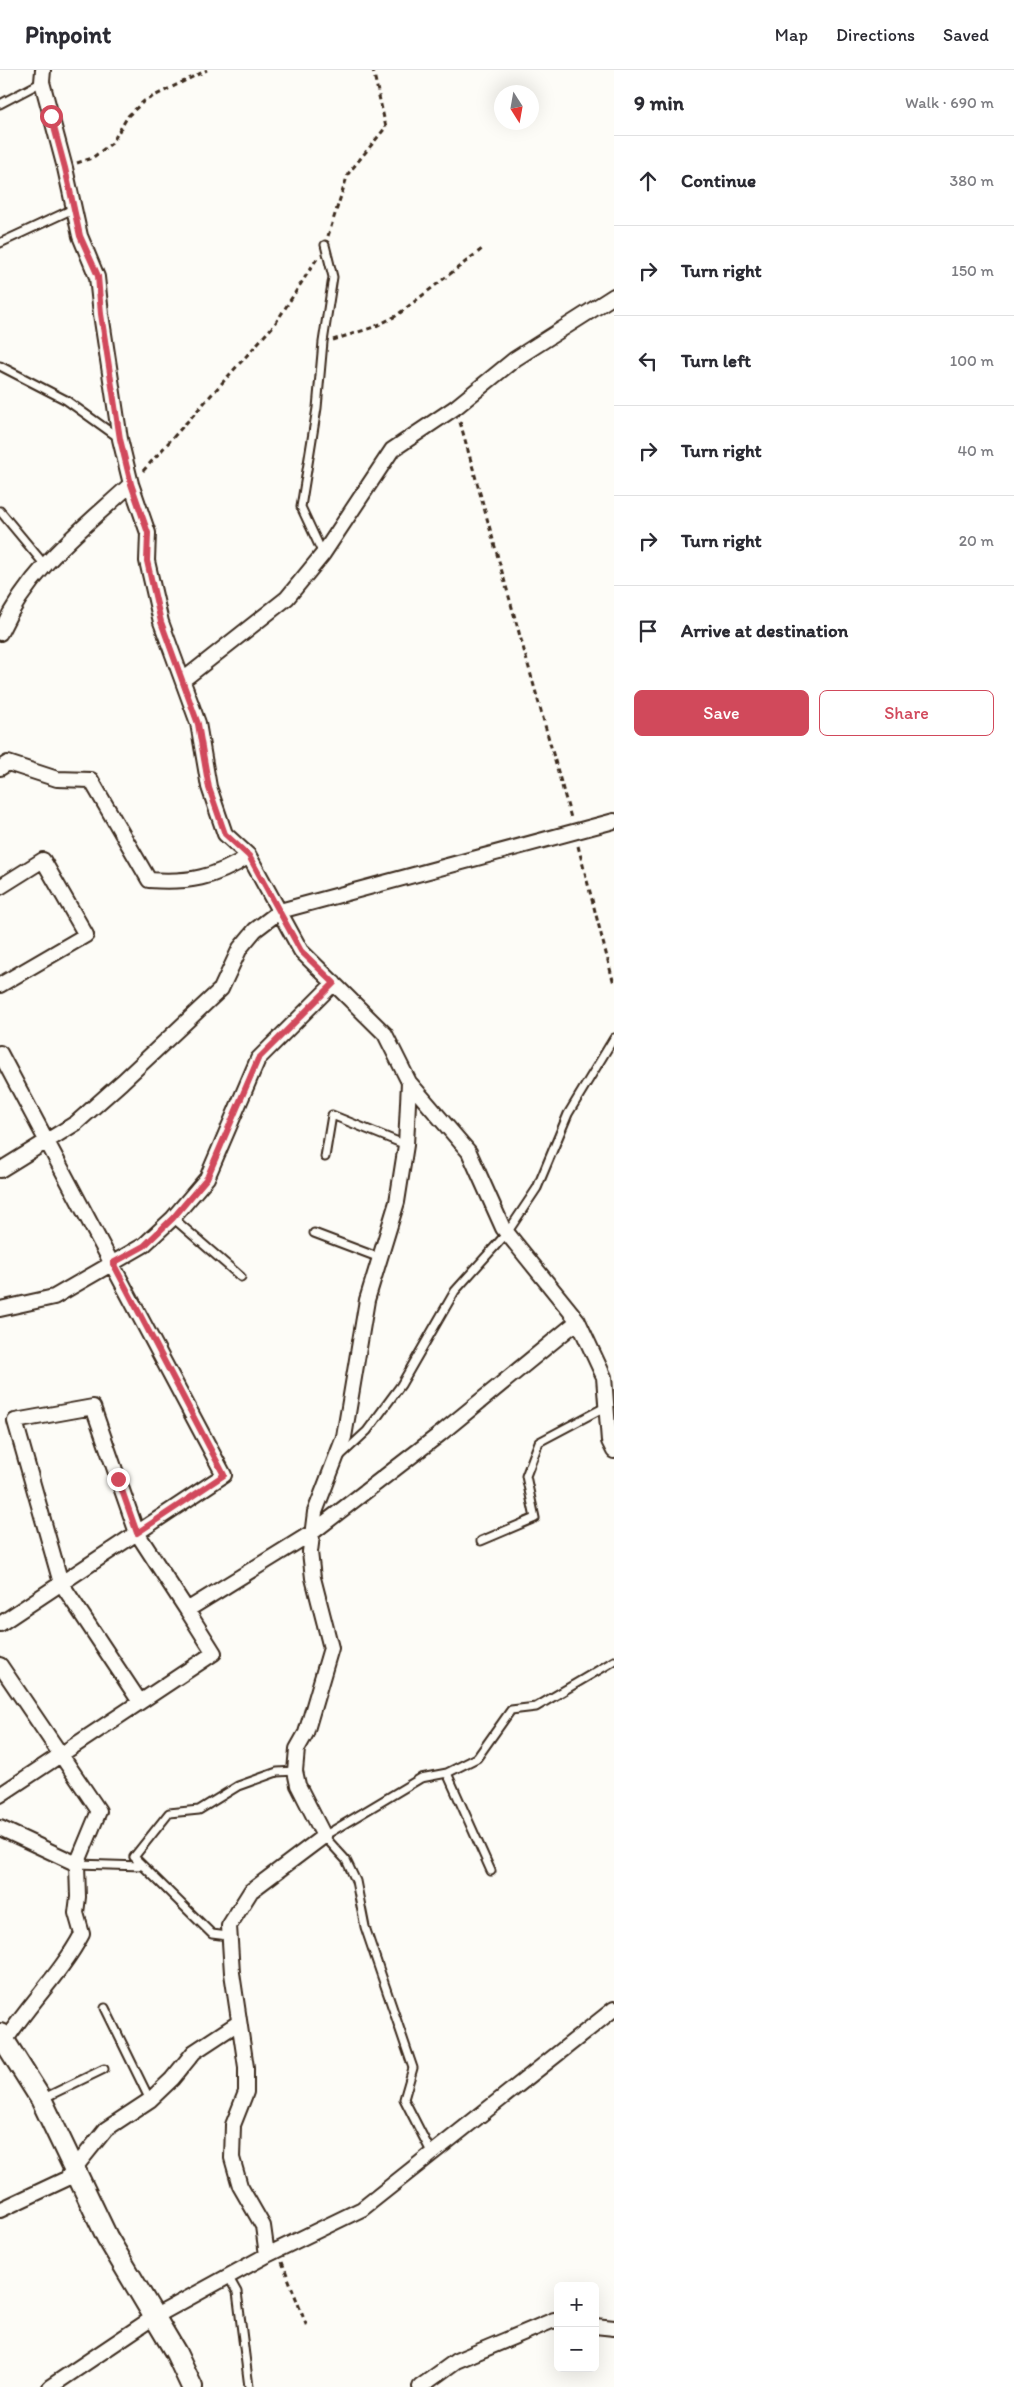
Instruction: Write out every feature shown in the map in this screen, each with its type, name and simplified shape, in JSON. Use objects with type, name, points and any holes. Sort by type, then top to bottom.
[{"type":"street","points":[[42,76],[80,236],[98,276],[101,314],[120,439],[131,484],[148,533],[147,561],[161,622],[198,724],[209,788],[225,834],[249,856],[301,951],[385,1034],[409,1082],[469,1152],[507,1233],[578,1321],[609,1376],[605,1407],[609,1441],[614,1451]]},
{"type":"street","points":[[183,680],[287,598],[323,554],[392,450],[456,407],[515,359],[614,296]]},
{"type":"street","points":[[0,633],[12,608],[44,564],[131,484]]},
{"type":"street","points":[[0,768],[8,763],[57,779],[91,780],[149,880],[175,882],[198,880],[232,867],[249,856]]},
{"type":"street","points":[[0,1170],[76,1123],[220,989],[240,948],[254,930],[280,912],[614,821]]},
{"type":"street","points":[[0,887],[42,860],[86,934],[0,985]]},
{"type":"street","points":[[0,1308],[54,1297],[144,1246],[173,1218],[207,1178],[258,1059],[334,983]]},
{"type":"street","points":[[0,1053],[224,1475],[0,1624]]},
{"type":"street","points":[[270,2253],[263,2226],[240,2186],[232,2158],[233,2125],[246,2092],[246,2067],[238,2023],[228,1936],[229,1926],[251,1891],[324,1836],[298,1785],[295,1771],[297,1749],[306,1733],[331,1648],[313,1578],[310,1552],[315,1512],[344,1437],[359,1337],[397,1202],[406,1146],[409,1082]]},
{"type":"street","points":[[187,1610],[313,1532],[440,1434],[578,1321]]},
{"type":"street","points":[[0,1795],[214,1653],[137,1533],[93,1406],[15,1421],[61,1583],[140,1702]]},
{"type":"street","points":[[0,1665],[99,1811],[77,1864],[78,1897],[76,1912],[82,1934],[74,1950],[3,2038],[41,2099],[107,2237],[176,2353],[192,2387]]},
{"type":"street","points":[[0,1828],[77,1864]]},
{"type":"street","points":[[51,2386],[154,2317],[270,2253],[362,2209],[614,2009]]},
{"type":"street","points":[[0,2210],[66,2178],[106,2129],[150,2100],[172,2079],[194,2052],[238,2023]]},
{"type":"street","points":[[420,2387],[456,2361],[554,2320]]},
{"type":"street","points":[[599,2326],[614,2328]]},
{"type":"lane","points":[[0,104],[42,76]]},
{"type":"lane","points":[[0,243],[73,209]]},
{"type":"lane","points":[[323,554],[301,507],[317,408],[323,342],[333,278],[325,245]]},
{"type":"lane","points":[[0,366],[66,400],[120,439]]},
{"type":"lane","points":[[0,511],[44,564]]},
{"type":"lane","points":[[334,1463],[368,1431],[401,1385],[455,1291],[507,1233],[537,1188],[568,1114],[614,1038]]},
{"type":"lane","points":[[325,1157],[332,1115],[406,1146]]},
{"type":"lane","points":[[173,1218],[241,1277]]},
{"type":"lane","points":[[314,1233],[380,1258]]},
{"type":"lane","points":[[481,1541],[535,1518],[526,1476],[539,1442],[605,1407]]},
{"type":"lane","points":[[432,2154],[404,2099],[413,2068],[365,1927],[356,1881],[346,1860],[324,1836],[421,1778],[447,1773],[477,1758],[511,1710],[536,1707],[614,1661]]},
{"type":"lane","points":[[228,1936],[212,1934],[134,1857],[169,1812],[199,1810],[238,1786],[277,1772],[295,1771]]},
{"type":"lane","points":[[447,1773],[491,1870]]},
{"type":"lane","points":[[77,1864],[142,1866]]},
{"type":"lane","points":[[105,2008],[150,2100]]},
{"type":"lane","points":[[41,2099],[104,2069]]},
{"type":"lane","points":[[228,2276],[236,2292],[249,2387]]},
{"type":"path","points":[[65,168],[92,158],[112,143],[128,116],[144,101],[207,70]]},
{"type":"path","points":[[131,484],[275,324],[325,245],[348,174],[386,127],[373,70]]},
{"type":"path","points":[[323,342],[374,327],[396,316],[482,249]]},
{"type":"path","points":[[456,407],[575,832],[614,984]]},
{"type":"path","points":[[270,2253],[283,2264],[290,2278],[298,2309],[307,2327]]},
{"type":"route","points":[[51,116],[80,236],[98,276],[101,314],[120,439],[131,484],[148,533],[147,561],[161,622],[198,724],[209,788],[225,834],[249,856],[301,951],[334,983],[258,1059],[207,1178],[173,1218],[144,1246],[113,1263],[224,1475],[137,1533],[118,1479]]}]
